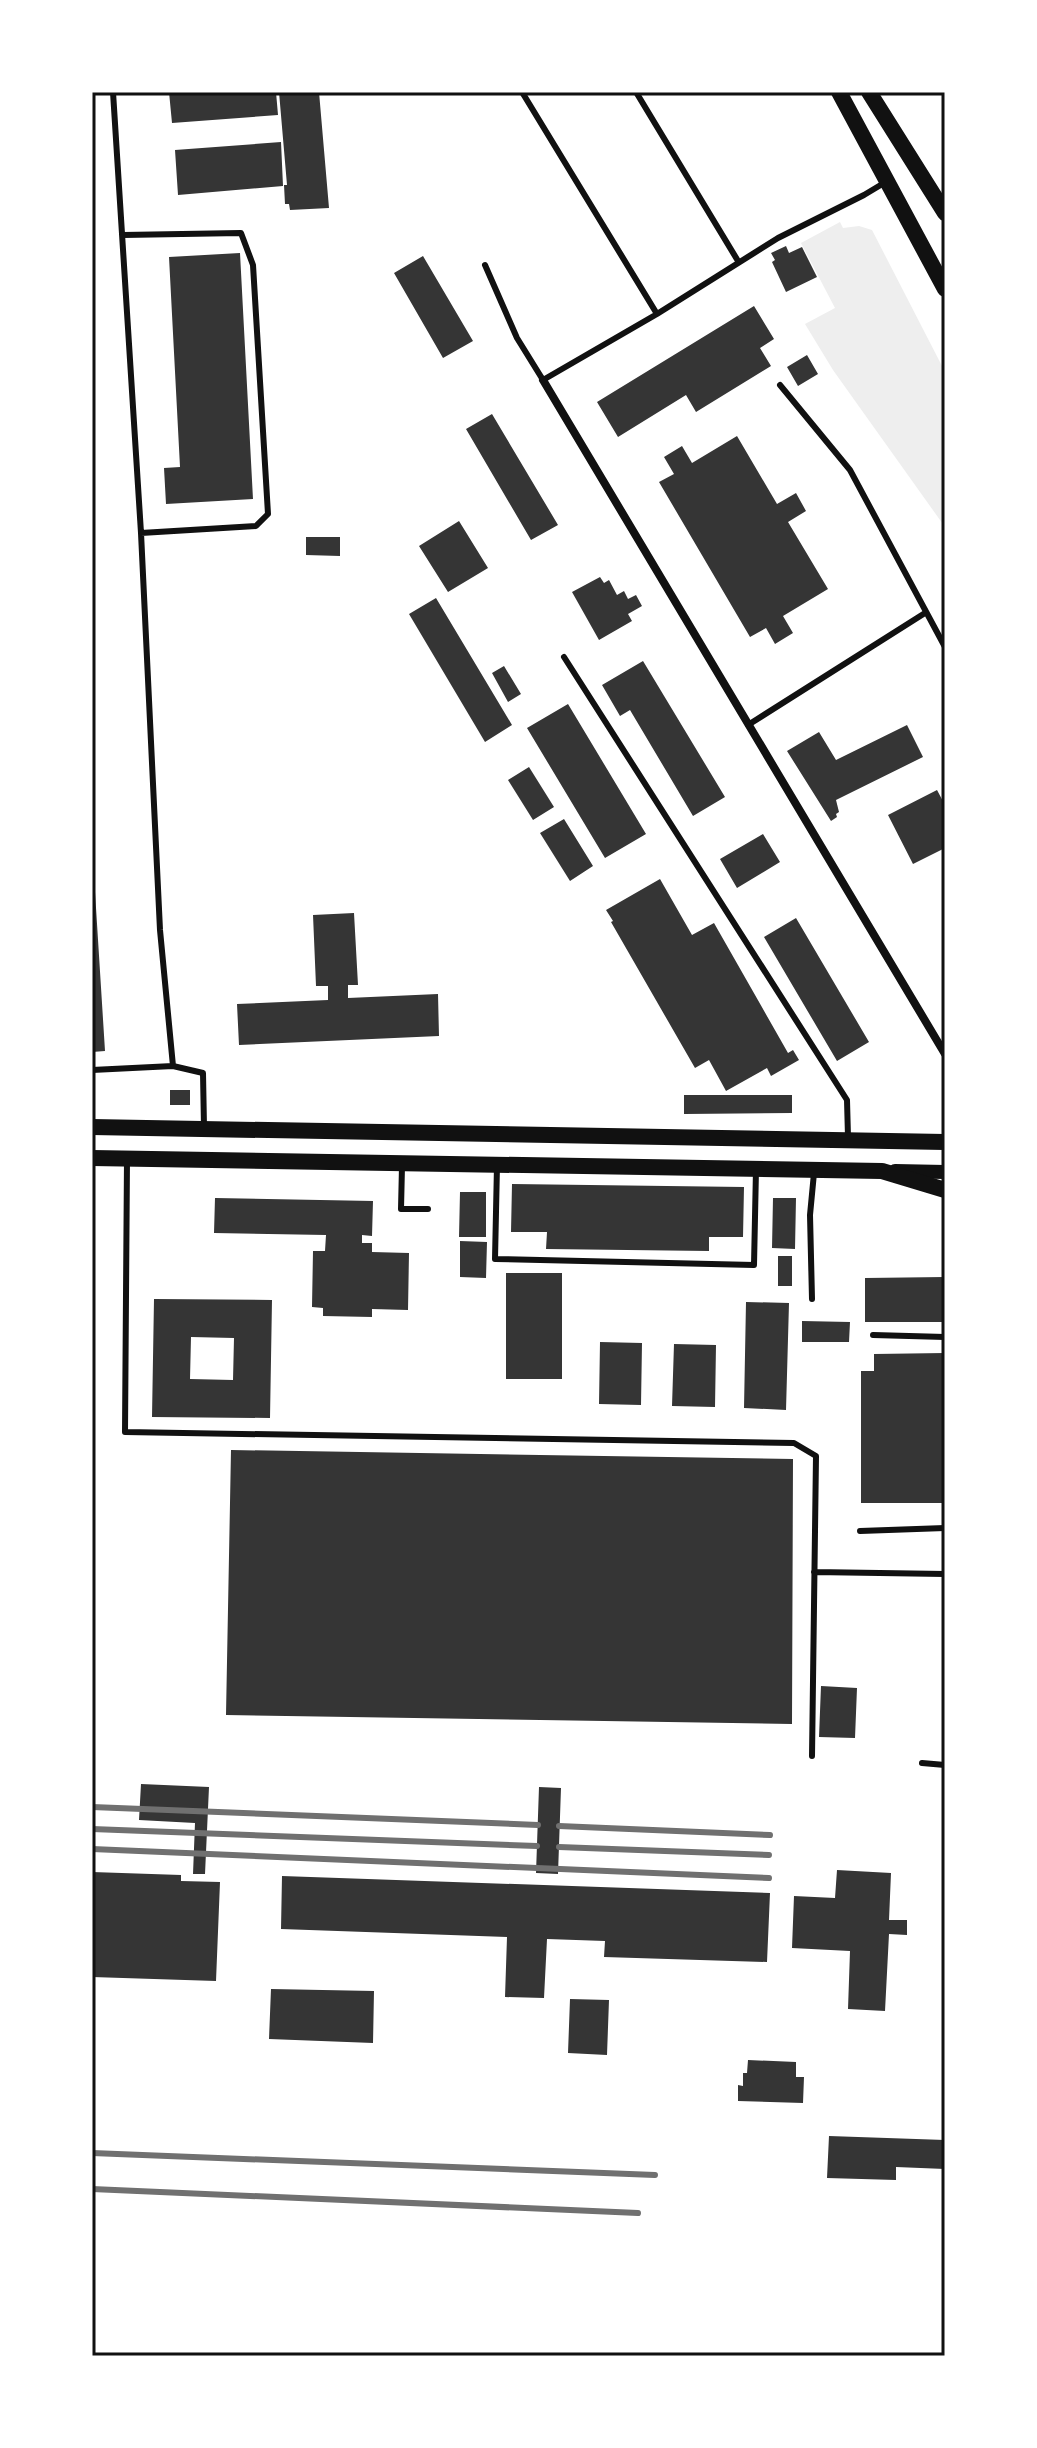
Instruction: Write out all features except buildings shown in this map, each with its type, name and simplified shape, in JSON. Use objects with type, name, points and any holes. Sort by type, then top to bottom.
[{"type":"main road","points":[[839,92],[945,289]]},
{"type":"main road","points":[[869,92],[945,213]]},
{"type":"main road","points":[[931,263],[945,304]]},
{"type":"main road","points":[[92,1127],[944,1141]]},
{"type":"main road","points":[[92,1158],[882,1171],[945,1190]]},
{"type":"main road","points":[[92,1170],[127,1159]]},
{"type":"street","points":[[543,380],[945,1054]]},
{"type":"street","points":[[882,1171],[945,1172]]},
{"type":"lane","points":[[113,92],[141,533],[160,930],[173,1066]]},
{"type":"lane","points":[[522,92],[657,314]]},
{"type":"lane","points":[[636,92],[738,261]]},
{"type":"lane","points":[[485,265],[517,338],[543,380],[657,314],[738,261],[887,181]]},
{"type":"lane","points":[[123,235],[241,233],[253,265],[268,499],[268,514],[256,526],[141,533]]},
{"type":"lane","points":[[780,385],[850,470],[945,647]]},
{"type":"lane","points":[[748,725],[925,613]]},
{"type":"lane","points":[[564,657],[847,1100],[848,1141]]},
{"type":"lane","points":[[92,1070],[173,1066],[203,1073],[204,1129]]},
{"type":"lane","points":[[127,1159],[125,1432],[794,1443],[816,1456],[812,1756]]},
{"type":"lane","points":[[402,1163],[401,1209],[428,1209]]},
{"type":"lane","points":[[497,1164],[495,1259],[754,1265],[756,1169]]},
{"type":"lane","points":[[812,1299],[810,1215],[814,1170]]},
{"type":"lane","points":[[873,1335],[945,1337]]},
{"type":"lane","points":[[860,1531],[945,1528]]},
{"type":"lane","points":[[814,1572],[945,1574]]},
{"type":"lane","points":[[922,1763],[945,1765]]},
{"type":"shaded area","points":[[840,222],[843,228],[859,226],[872,230],[942,366],[945,381],[945,527],[833,370],[805,324],[835,308],[801,243]]},
{"type":"railway","points":[[92,1807],[538,1825]]},
{"type":"railway","points":[[559,1826],[770,1835]]},
{"type":"railway","points":[[92,1829],[537,1846]]},
{"type":"railway","points":[[559,1847],[769,1855]]},
{"type":"railway","points":[[92,1849],[769,1878]]},
{"type":"railway","points":[[92,2153],[655,2175]]},
{"type":"railway","points":[[92,2189],[638,2213]]}]
